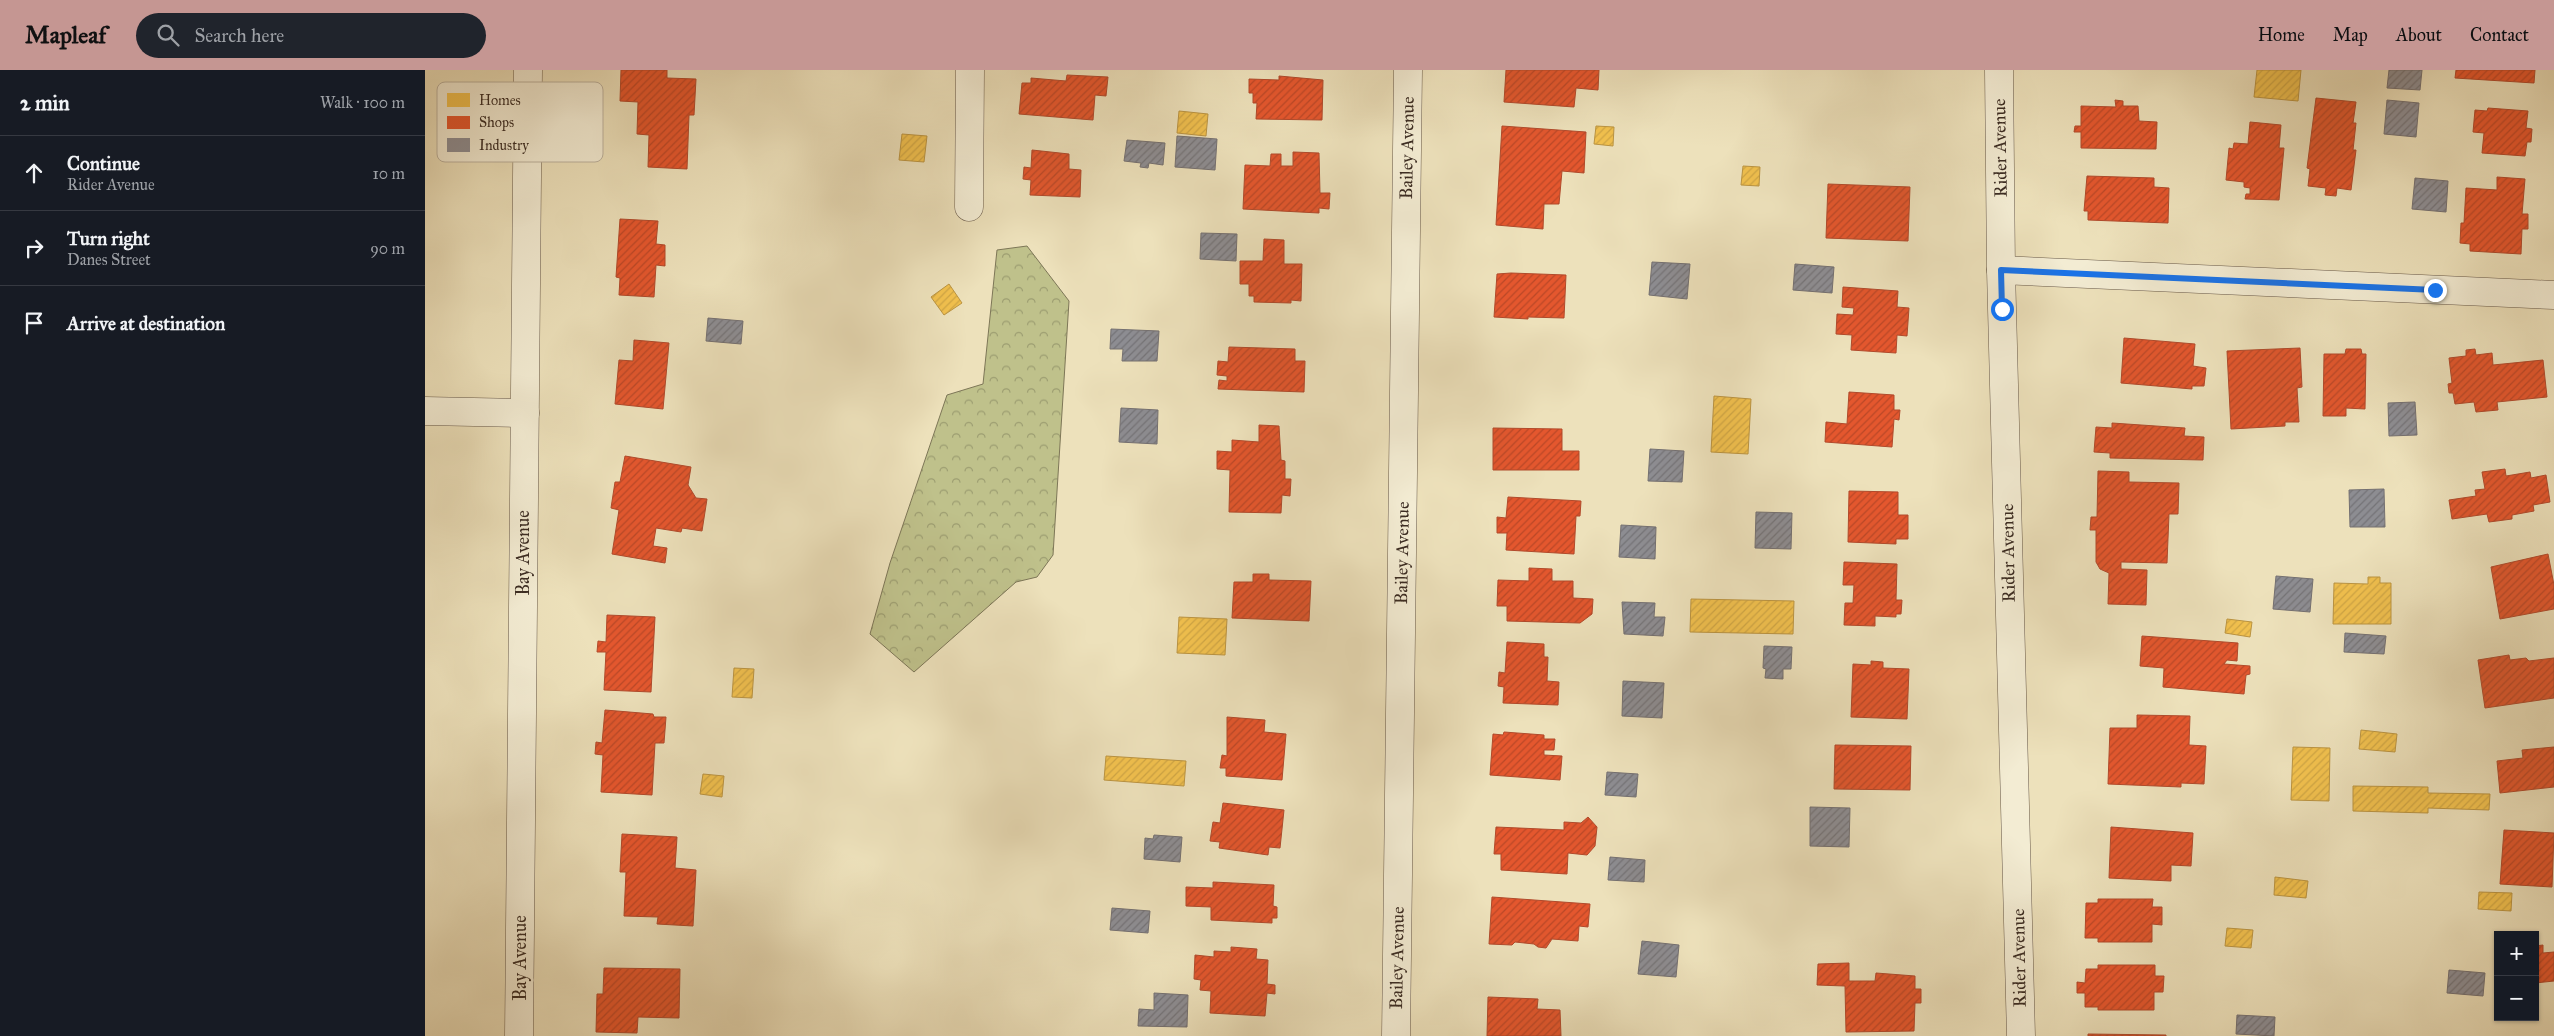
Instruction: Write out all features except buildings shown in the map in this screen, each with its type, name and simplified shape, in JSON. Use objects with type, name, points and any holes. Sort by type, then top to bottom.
[{"type":"street","points":[[969,207],[970,70]]},
{"type":"street","name":"Bailey Avenue","points":[[1396,1036],[1408,70]]},
{"type":"street","name":"Rider Avenue","points":[[1999,70],[2001,270],[2021,1036]]},
{"type":"street","name":"Bay Avenue","points":[[519,1036],[526,162]]},
{"type":"street","points":[[2001,270],[2554,295]]},
{"type":"street","points":[[425,411],[525,413]]},
{"type":"green space","points":[[1027,246],[1069,301],[1053,555],[1037,577],[1016,582],[914,672],[870,634],[890,563],[947,395],[983,384],[997,250]]},
{"type":"route","points":[[2002,309],[2001,270],[2435,290]]}]
